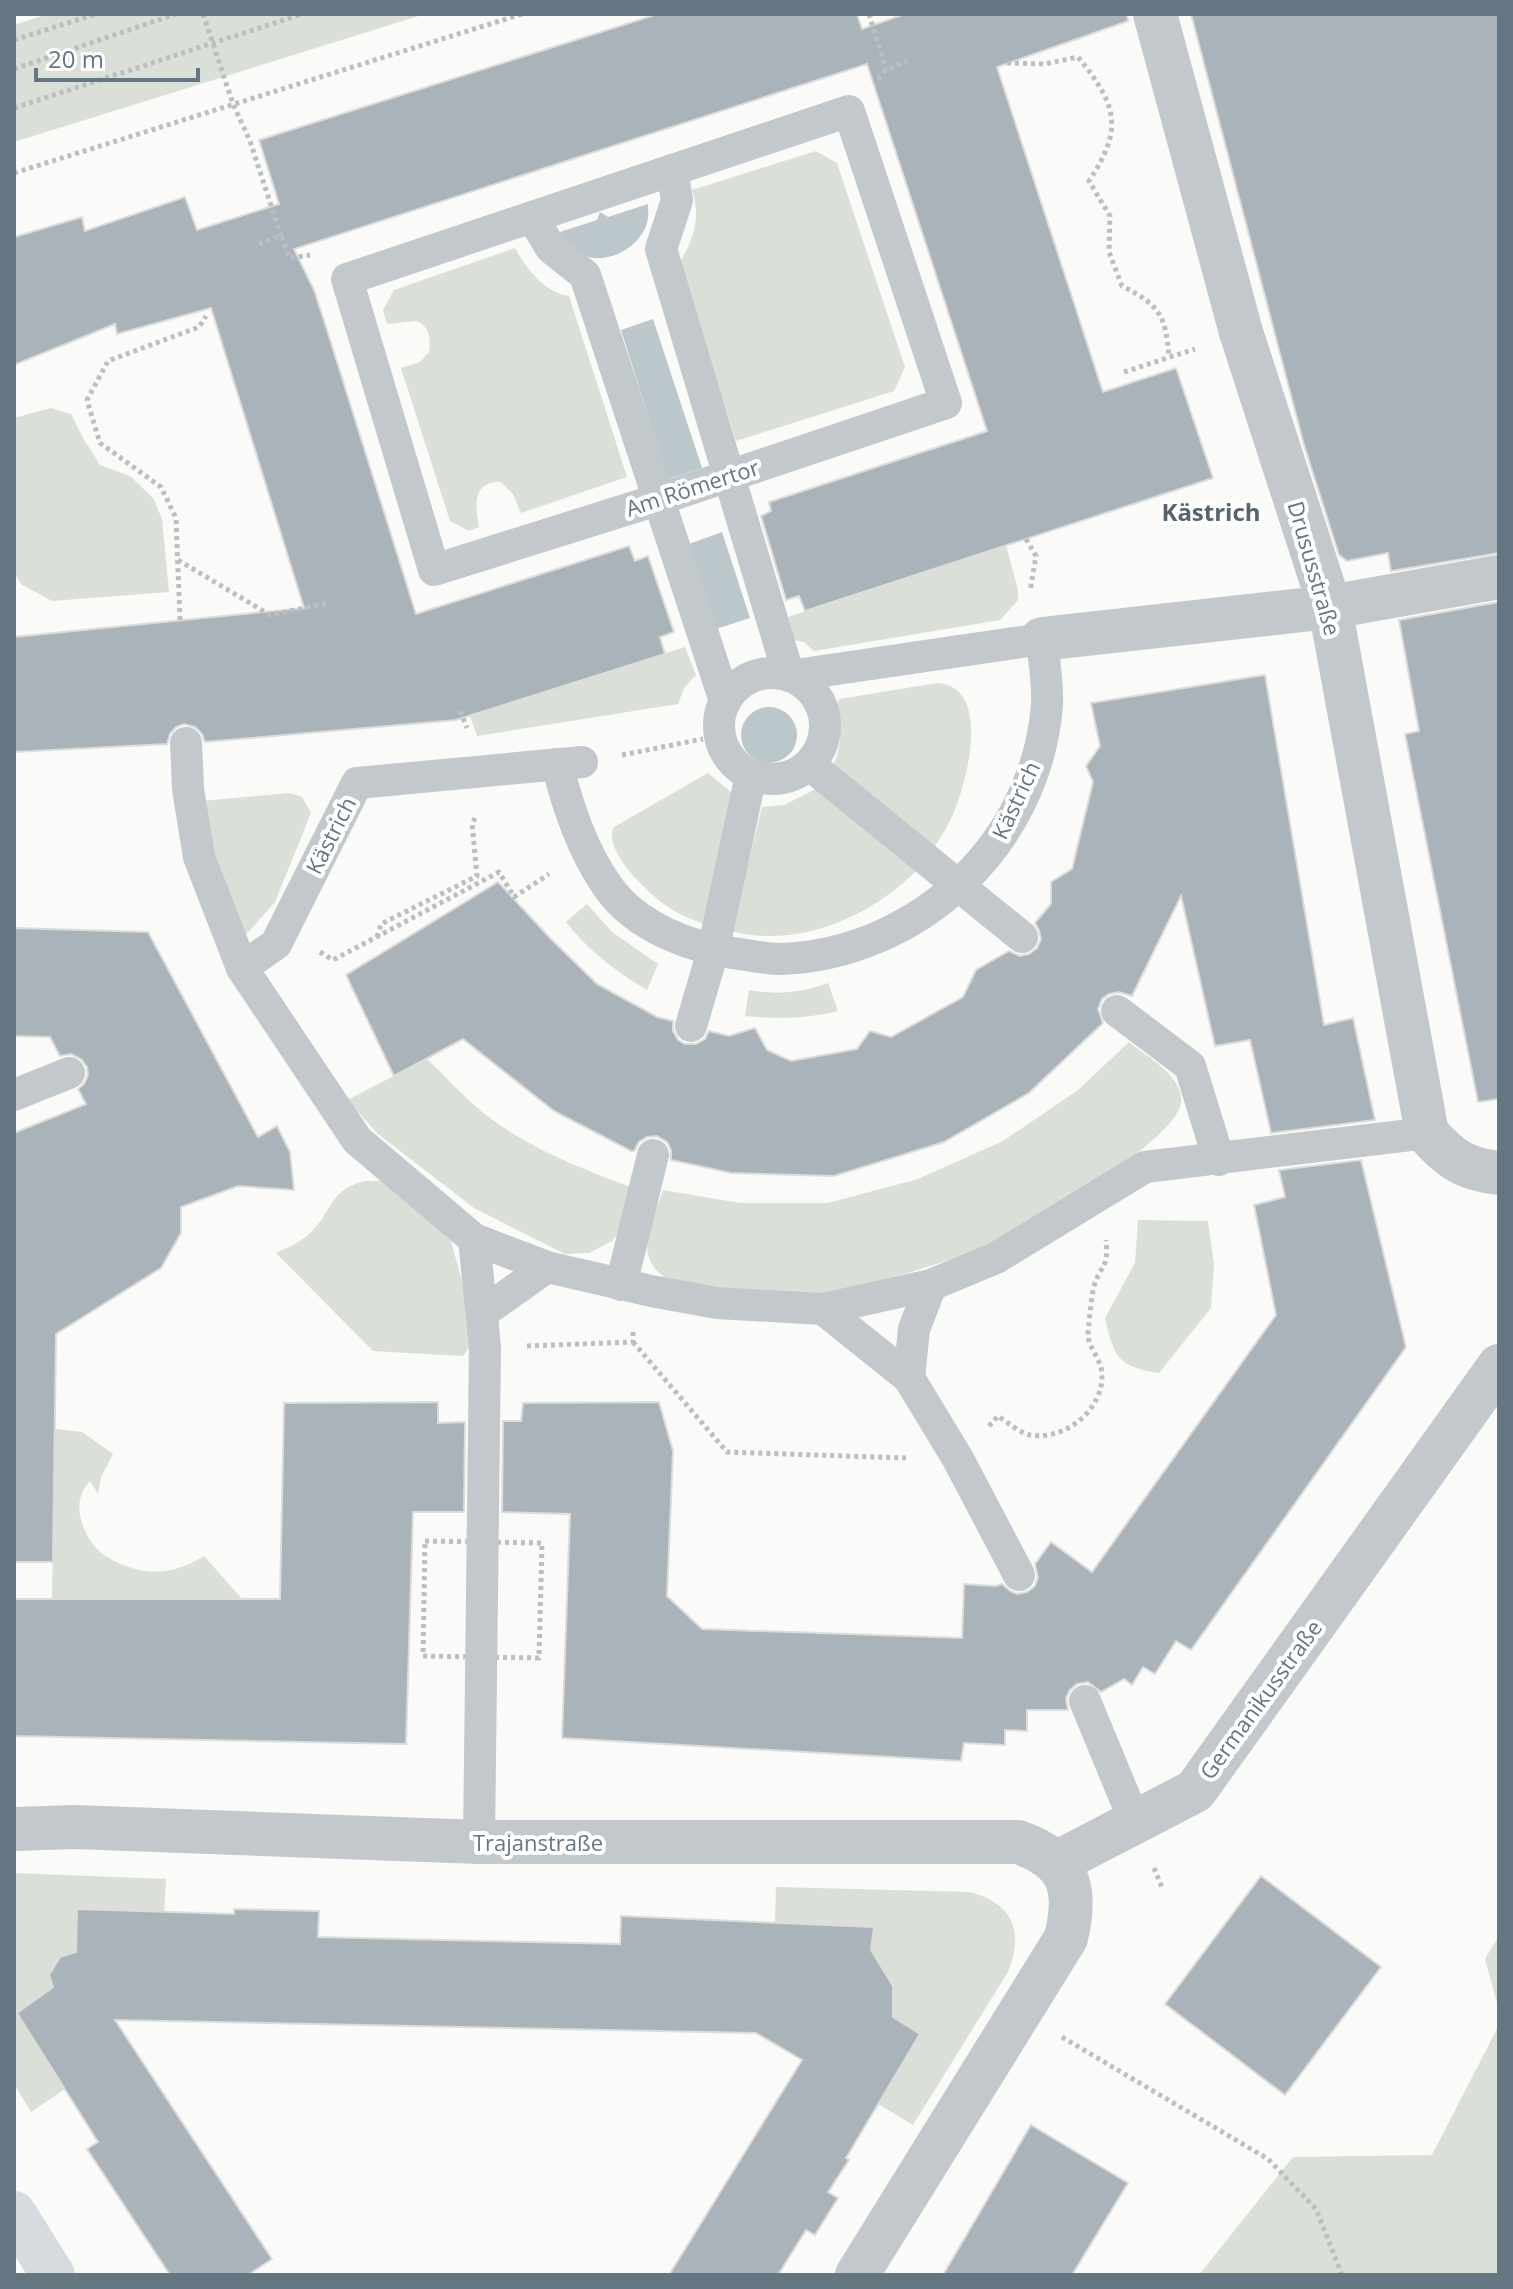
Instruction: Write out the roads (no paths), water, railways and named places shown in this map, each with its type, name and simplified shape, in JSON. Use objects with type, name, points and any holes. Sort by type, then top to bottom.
[{"type":"main road","points":[[14,2213],[53,2275]]},
{"type":"street","name":"Drususstraße","points":[[1155,14],[1241,332],[1330,607],[1427,1133]]},
{"type":"street","points":[[1042,639],[1330,607],[1499,577]]},
{"type":"street","points":[[1427,1133],[1446,1154],[1474,1170],[1499,1173]]},
{"type":"street","name":"Germanikusstraße","points":[[1056,1863],[1195,1791],[1499,1366]]},
{"type":"street","name":"Trajanstraße","points":[[14,1829],[75,1827],[479,1842],[1018,1842],[1040,1849],[1056,1863]]},
{"type":"street","points":[[857,2275],[1066,1938],[1072,1913],[1072,1888],[1056,1863]]},
{"type":"lane","name":"Am Römertor","points":[[532,217],[347,279],[434,570],[660,499],[946,403],[849,111],[672,170]]},
{"type":"lane","points":[[725,701],[585,275],[551,248],[532,217],[672,170],[677,200],[661,249],[789,676],[815,695],[825,726],[822,742],[810,765],[786,778],[769,779],[751,775],[737,766],[726,752],[720,736],[719,718],[725,701],[736,687],[752,677],[771,673],[789,676],[1042,639]]},
{"type":"lane","name":"Kästrich","points":[[242,968],[276,944],[357,783],[570,763],[569,810],[609,889],[644,921],[677,939],[713,951],[781,959],[847,950],[903,927],[959,887],[1004,834],[1034,770],[1047,705],[1042,639]]},
{"type":"lane","points":[[186,743],[188,789],[199,857],[242,968],[357,1140],[474,1239],[547,1267],[717,1303],[823,1309],[931,1285],[996,1258],[1145,1167],[1427,1133]]},
{"type":"lane","points":[[810,765],[1022,937]]},
{"type":"lane","points":[[691,1026],[713,951],[751,775]]},
{"type":"lane","points":[[1117,1011],[1190,1066],[1219,1160]]},
{"type":"lane","points":[[14,1095],[69,1073]]},
{"type":"lane","points":[[621,1285],[653,1155]]},
{"type":"lane","points":[[474,1239],[485,1347],[479,1842]]},
{"type":"lane","points":[[482,1313],[547,1267]]},
{"type":"lane","points":[[909,1378],[914,1329],[931,1285]]},
{"type":"lane","points":[[823,1309],[909,1378],[958,1459],[1019,1575]]},
{"type":"lane","points":[[1085,1701],[1135,1822]]},
{"type":"district","name":"Kästrich","points":[[1211,511]]}]
